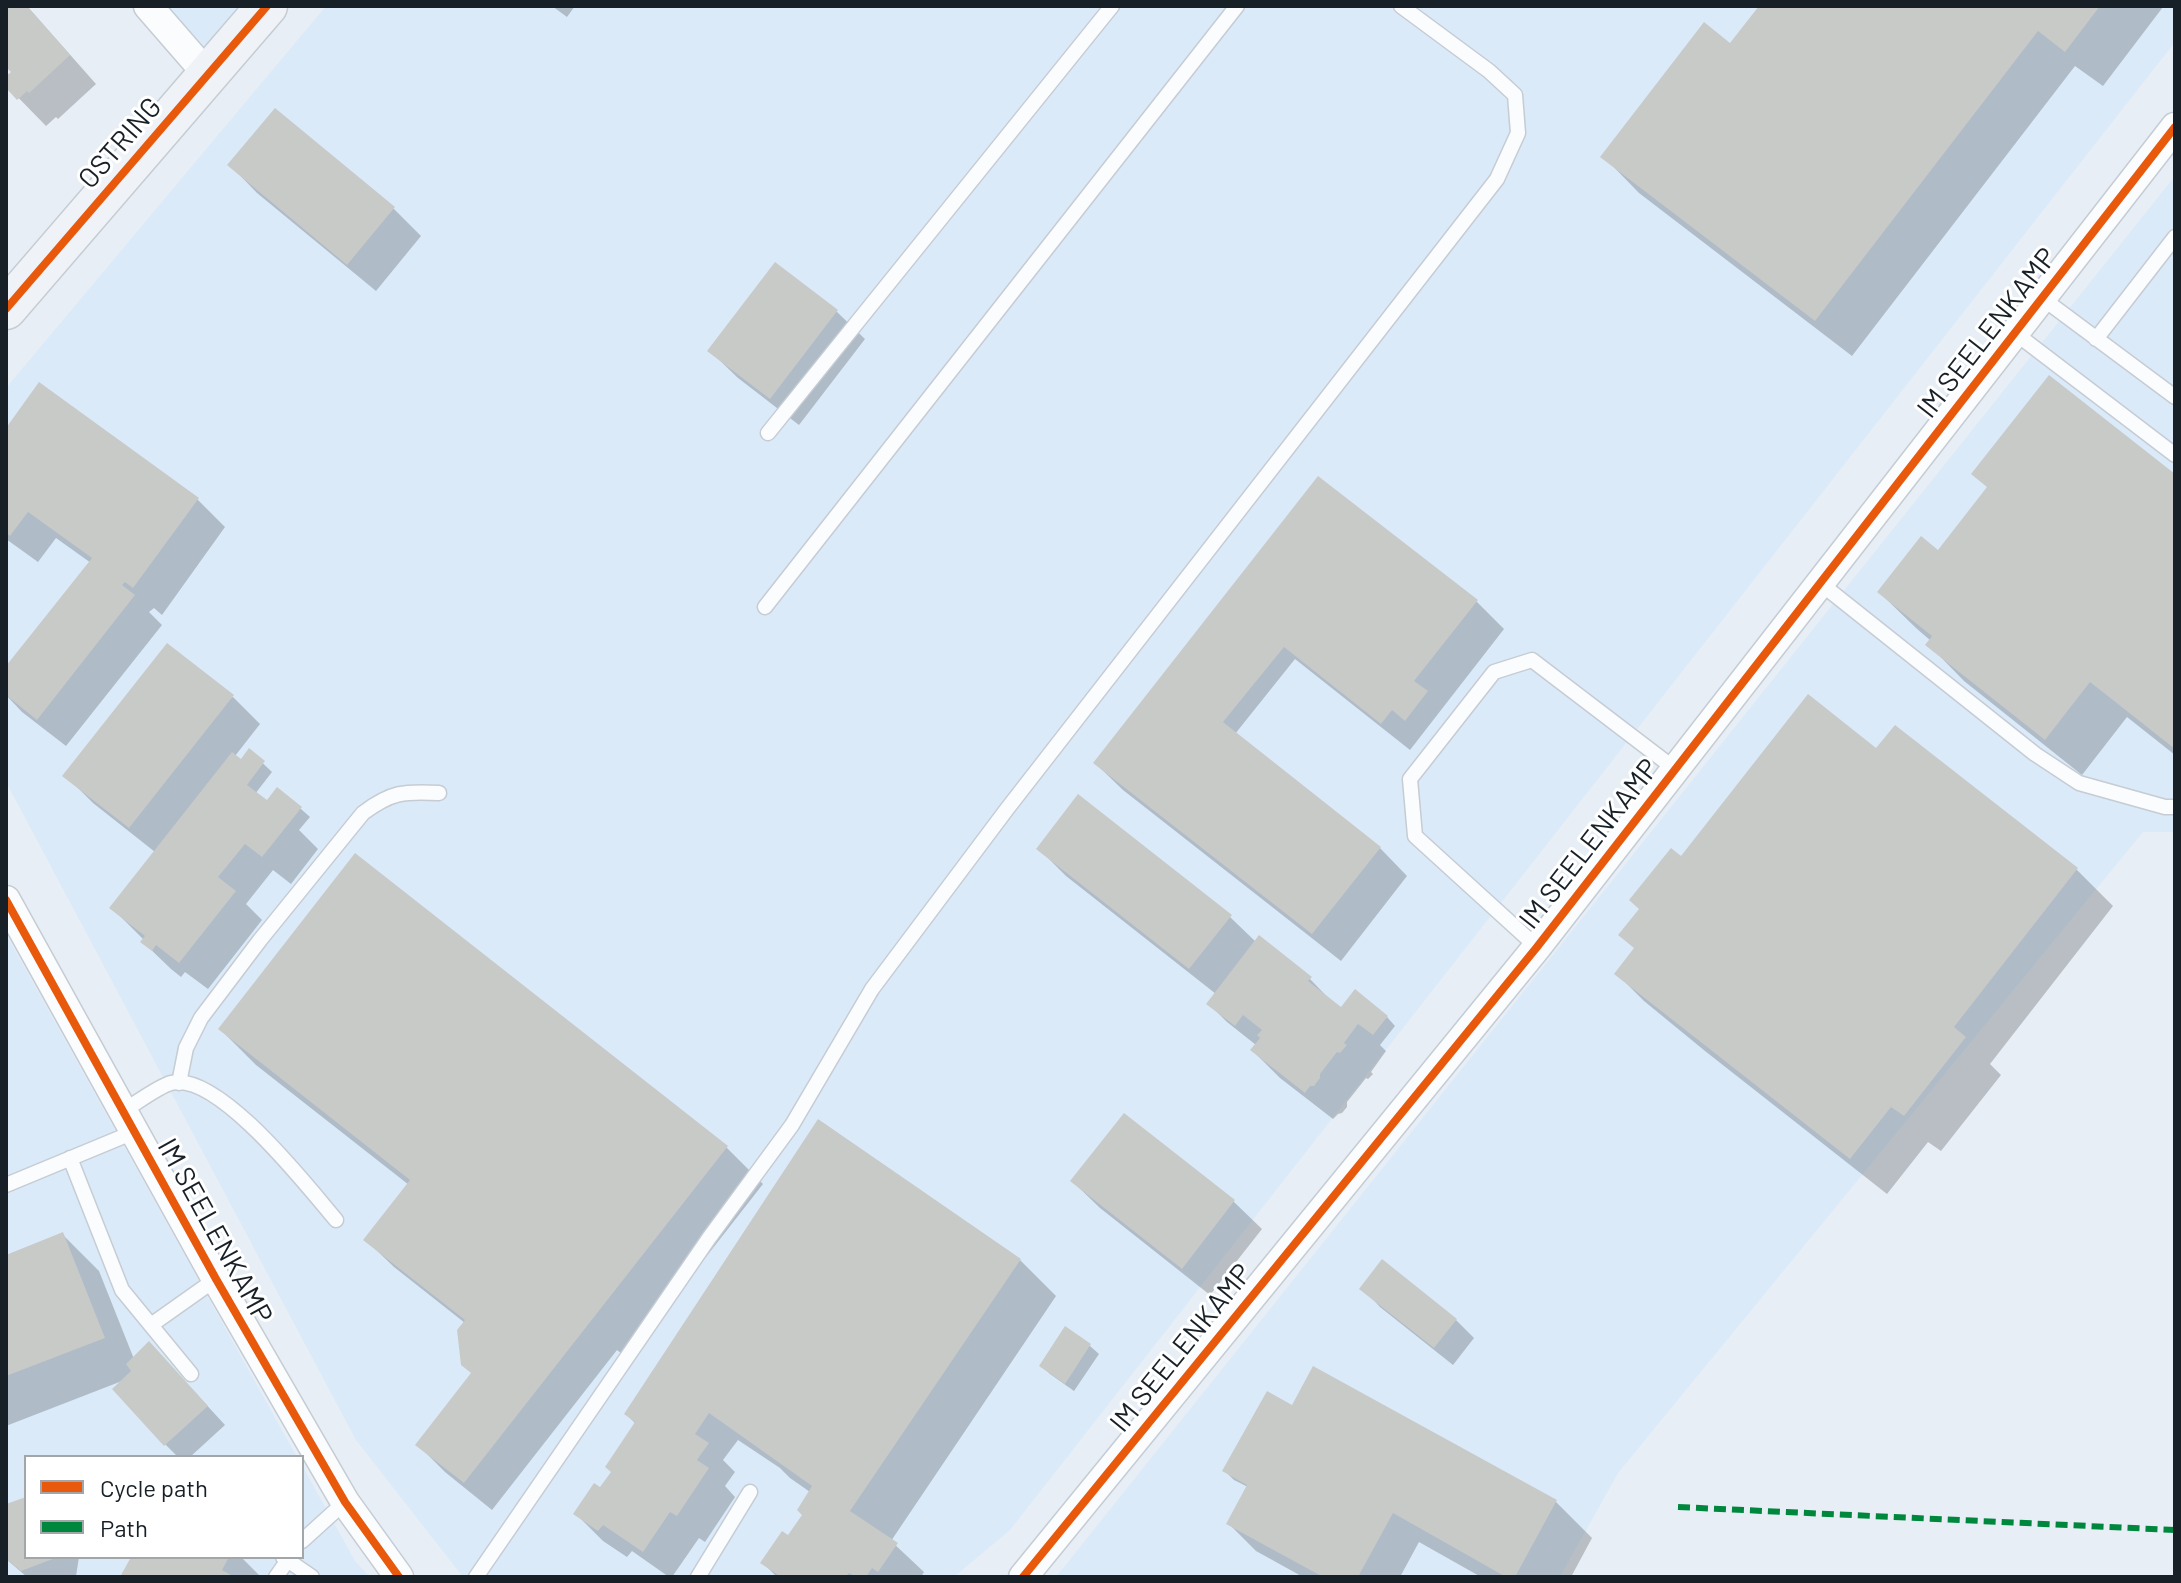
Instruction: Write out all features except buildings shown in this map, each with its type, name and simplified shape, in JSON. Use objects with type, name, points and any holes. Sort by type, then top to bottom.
[{"type":"street","points":[[148,6],[208,75]]},
{"type":"street","name":"OSTRING","points":[[6,309],[267,6]]},
{"type":"street","name":"IM SEELENKAMP","points":[[1023,1577],[1537,947],[2175,127]]},
{"type":"street","name":"IM SEELENKAMP","points":[[6,900],[216,1279],[345,1502],[399,1577]]},
{"type":"lane","points":[[768,433],[1112,6]]},
{"type":"lane","points":[[765,607],[1237,6]]},
{"type":"lane","points":[[476,1577],[709,1238],[792,1125],[872,989],[1016,797],[1497,179],[1518,133],[1515,95],[1489,71],[1401,6]]},
{"type":"lane","points":[[2096,339],[2175,237]]},
{"type":"lane","points":[[2042,298],[2175,397]]},
{"type":"lane","points":[[2015,333],[2175,455]]},
{"type":"lane","points":[[1820,583],[2035,754],[2079,783],[2165,807],[2175,807]]},
{"type":"lane","points":[[1537,947],[1415,836],[1410,779],[1494,672],[1532,660],[1675,769]]},
{"type":"lane","points":[[179,1083],[186,1048],[201,1018],[363,813],[382,798],[411,791],[439,793]]},
{"type":"lane","points":[[6,1185],[70,1158],[129,1122],[170,1083],[192,1083],[229,1105],[276,1151],[336,1220]]},
{"type":"lane","points":[[70,1158],[122,1290],[191,1374]]},
{"type":"lane","points":[[151,1325],[216,1279]]},
{"type":"lane","points":[[698,1577],[750,1492]]},
{"type":"lane","points":[[304,1539],[345,1502]]},
{"type":"lane","points":[[276,1577],[286,1559]]},
{"type":"lane","points":[[288,1559],[312,1577]]},
{"type":"shaded area","points":[[168,6],[251,6],[210,53]]},
{"type":"shaded area","points":[[326,6],[2175,6],[2175,42],[1010,1530],[954,1577],[463,1577],[356,1440],[6,782],[6,388]]},
{"type":"shaded area","points":[[2175,176],[2175,832],[2143,832],[1618,1473],[1560,1577],[1056,1577]]},
{"type":"shaded area","points":[[6,934],[296,1455],[24,1455],[24,1559],[304,1559],[304,1469],[355,1561],[370,1577],[6,1577]]},
{"type":"marked path","points":[[1678,1507],[2175,1530]]},
{"type":"cycle path","points":[[6,309],[267,6]]},
{"type":"cycle path","points":[[1023,1577],[1537,947],[2175,127]]},
{"type":"cycle path","points":[[6,900],[216,1279],[345,1502],[399,1577]]}]
